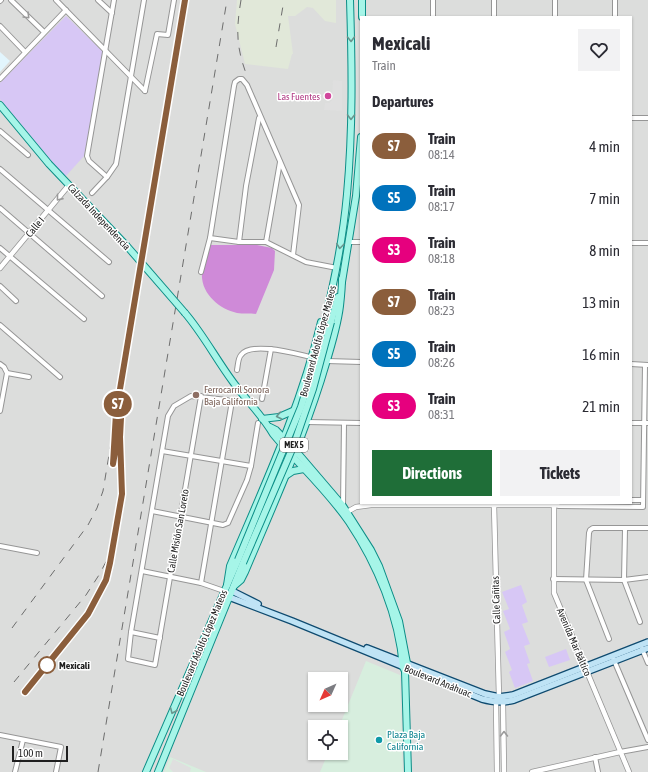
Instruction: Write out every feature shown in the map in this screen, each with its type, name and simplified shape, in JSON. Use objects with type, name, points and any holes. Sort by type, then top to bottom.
[{"type":"main road","name":"Boulevard Adolfo López Mateos","points":[[158,772],[232,592],[241,561],[300,407],[314,365],[334,285],[347,196],[350,151],[352,78],[350,0]]},
{"type":"main road","points":[[362,0],[362,16]]},
{"type":"main road","name":"Calzada Independencia","points":[[0,106],[49,164],[126,245],[193,322],[260,421],[276,430],[294,458],[348,522],[375,568],[386,594],[396,627],[405,666]]},
{"type":"main road","name":"Boulevard Adolfo López Mateos","points":[[146,772],[225,588],[241,561],[293,447],[313,389],[342,279],[356,196],[360,149]]},
{"type":"main road","points":[[232,592],[242,577],[294,458],[307,422],[327,361],[340,307],[342,279]]},
{"type":"main road","points":[[225,588],[230,566],[295,410],[326,302],[334,285]]},
{"type":"main road","points":[[260,421],[279,417],[295,410]]},
{"type":"main road","name":"Calzada Independencia","points":[[268,425],[273,434],[296,451],[343,506],[359,530],[379,566],[399,621],[405,666],[408,772]]},
{"type":"main road","points":[[273,434],[276,456]]},
{"type":"main road","points":[[299,444],[306,462]]},
{"type":"main road","points":[[286,476],[293,471],[304,469]]},
{"type":"main road","name":"Boulevard Anáhuac","points":[[232,592],[482,699],[498,700],[586,670]]},
{"type":"main road","name":"Boulevard Anáhuac","points":[[498,700],[504,703],[514,700],[644,648],[648,642]]},
{"type":"street","points":[[11,0],[44,32]]},
{"type":"street","points":[[56,0],[145,91],[157,34],[168,35],[174,0]]},
{"type":"street","points":[[98,0],[112,13]]},
{"type":"street","points":[[107,177],[89,161],[87,156],[114,0]]},
{"type":"street","points":[[92,193],[107,177],[116,164],[144,0]]},
{"type":"street","points":[[433,0],[433,16]]},
{"type":"street","points":[[494,0],[494,16]]},
{"type":"street","points":[[555,0],[555,16]]},
{"type":"street","points":[[615,0],[615,16]]},
{"type":"street","points":[[0,79],[66,10]]},
{"type":"street","points":[[0,26],[26,52]]},
{"type":"street","points":[[200,272],[210,238],[236,80],[242,79],[247,85],[259,117],[299,206],[293,255]]},
{"type":"street","points":[[239,242],[246,186],[259,117]]},
{"type":"street","points":[[632,118],[648,118]]},
{"type":"street","points":[[0,131],[28,155]]},
{"type":"street","points":[[266,242],[280,162]]},
{"type":"street","points":[[0,170],[109,262]]},
{"type":"street","name":"Calle I","points":[[0,268],[69,185]]},
{"type":"street","points":[[0,208],[102,296]]},
{"type":"street","points":[[210,238],[239,242],[266,242],[306,262],[337,268]]},
{"type":"street","points":[[349,242],[360,242]]},
{"type":"street","points":[[632,243],[648,243]]},
{"type":"street","points":[[0,248],[84,319]]},
{"type":"street","points":[[0,286],[16,301]]},
{"type":"street","points":[[0,326],[60,377]]},
{"type":"street","points":[[237,370],[239,358],[245,351],[260,348],[311,357]]},
{"type":"street","points":[[262,399],[272,349]]},
{"type":"street","points":[[327,361],[360,362]]},
{"type":"street","points":[[0,364],[4,367],[7,373],[0,411]]},
{"type":"street","points":[[462,504],[554,504],[559,506],[612,505],[643,507],[646,423],[646,365],[632,364]]},
{"type":"street","points":[[7,373],[29,377]]},
{"type":"street","points":[[160,638],[131,632],[168,413],[174,406],[190,396],[201,396],[226,400],[231,404],[201,583]]},
{"type":"street","name":"Calle Misión San Loreto","points":[[131,632],[128,659],[155,665],[201,396]]},
{"type":"street","points":[[152,511],[223,525],[229,522],[247,480],[260,421]]},
{"type":"street","points":[[307,422],[360,423]]},
{"type":"street","points":[[632,422],[646,423]]},
{"type":"street","points":[[343,506],[344,423]]},
{"type":"street","points":[[162,451],[251,466]]},
{"type":"street","points":[[632,500],[643,500]]},
{"type":"street","points":[[347,512],[371,504],[402,504]]},
{"type":"street","name":"Calle Cañitas","points":[[494,504],[498,700],[497,772]]},
{"type":"street","name":"Avenida Mar Báltico","points":[[554,504],[554,593],[629,772]]},
{"type":"street","points":[[609,639],[586,580],[590,530],[593,528],[648,528]]},
{"type":"street","points":[[625,528],[624,580],[640,622]]},
{"type":"street","points":[[0,546],[37,553]]},
{"type":"street","points":[[142,571],[225,588]]},
{"type":"street","points":[[553,579],[624,580],[648,577]]},
{"type":"street","points":[[644,648],[648,663]]},
{"type":"street","points":[[614,659],[648,740]]},
{"type":"street","points":[[504,703],[504,772]]},
{"type":"street","points":[[0,735],[61,747],[56,772]]},
{"type":"street","points":[[15,772],[22,740]]},
{"type":"street","points":[[532,772],[595,757],[648,747]]},
{"type":"street","points":[[595,757],[598,772]]},
{"type":"shaded area","points":[[0,0],[648,0],[648,772],[0,772]]},
{"type":"shaded area","points":[[237,0],[336,0],[336,23],[325,21],[313,8],[307,7],[295,16],[288,16],[293,54],[288,69],[245,64],[235,24]]},
{"type":"shaded area","points":[[66,16],[104,53],[84,156],[65,177],[0,99],[0,83]]},
{"type":"shaded area","points":[[0,52],[10,61],[0,72]]},
{"type":"shaded area","points":[[333,80],[342,81],[342,111],[324,110],[325,103],[330,103],[332,101]]},
{"type":"shaded area","points":[[209,245],[257,245],[272,248],[275,251],[274,270],[256,314],[230,311],[217,304],[207,293],[202,280],[202,272]]},
{"type":"shaded area","points":[[521,585],[527,602],[522,605],[528,622],[522,624],[530,644],[524,646],[530,663],[527,664],[533,681],[515,688],[509,672],[512,670],[505,652],[510,649],[504,632],[510,629],[503,611],[509,609],[502,592]]},
{"type":"shaded area","points":[[566,649],[570,660],[549,667],[545,657]]},
{"type":"shaded area","points":[[366,661],[400,675],[403,772],[320,772],[325,760],[348,760],[348,720],[342,720],[345,712],[348,712],[348,705]]},
{"type":"shaded area","points":[[170,757],[206,772],[164,772]]},
{"type":"shaded area","points":[[173,759],[191,768],[190,772],[173,772],[169,768]]},
{"type":"railway","points":[[12,628],[88,525],[97,508],[103,491],[185,0]]},
{"type":"railway","points":[[98,772],[227,0]]},
{"type":"railway","points":[[241,0],[238,20],[238,38],[243,66],[247,76]]},
{"type":"railway","points":[[276,47],[284,0]]},
{"type":"railway","points":[[25,691],[88,613],[106,581],[122,494],[120,437],[121,420]]},
{"type":"railway","points":[[14,682],[86,595],[108,558]]},
{"type":"train","name":"S7","points":[[25,692],[88,614],[107,577],[122,491],[120,455],[121,418],[113,464],[116,413],[185,0]]},
{"type":"place","name":"Las Fuentes","points":[[328,96]]},
{"type":"place","name":"Ferrocarril Sonora Baja California","points":[[196,395]]},
{"type":"place","name":"Mexicali","points":[[47,665]]},
{"type":"place","name":"Plaza Baja California","points":[[379,740]]}]
